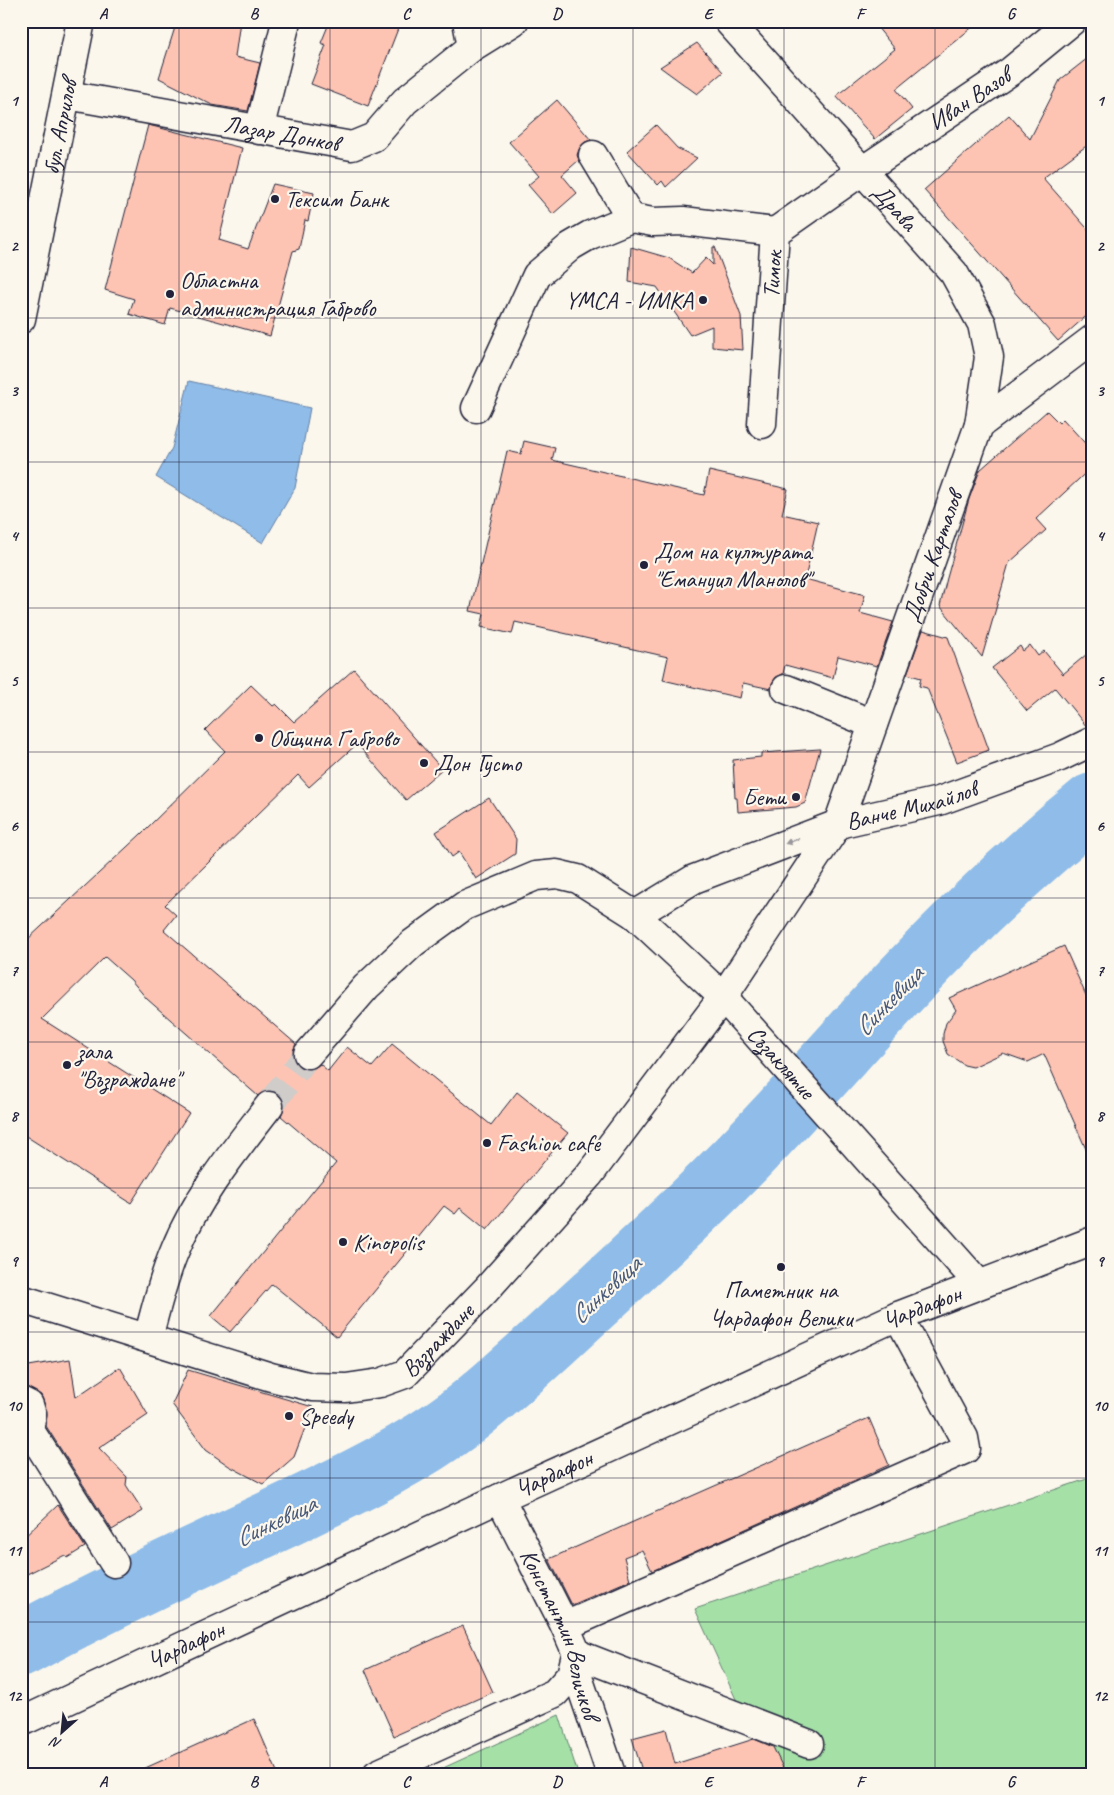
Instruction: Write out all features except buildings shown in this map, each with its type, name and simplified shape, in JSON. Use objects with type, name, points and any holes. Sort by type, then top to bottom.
[{"type":"street","name":"бул. Априлов","points":[[21,319],[81,21]]},
{"type":"street","points":[[467,21],[472,48]]},
{"type":"street","name":"Лазар Донков","points":[[66,95],[352,146],[374,138],[405,101],[472,48],[514,21]]},
{"type":"street","name":"Драва","points":[[728,21],[954,272],[982,324],[989,357],[979,425]]},
{"type":"street","name":"Иван Вазов","points":[[862,170],[1011,72],[1072,21]]},
{"type":"street","points":[[260,130],[285,26]]},
{"type":"street","points":[[593,155],[631,218]]},
{"type":"street","name":"Тимок","points":[[762,424],[775,232],[862,170]]},
{"type":"street","points":[[476,408],[537,275],[571,246],[590,234],[631,218],[652,222],[682,221],[775,232]]},
{"type":"street","points":[[979,425],[1093,339]]},
{"type":"street","name":"Добри Карталов","points":[[838,824],[979,425]]},
{"type":"street","points":[[786,689],[874,724]]},
{"type":"street","name":"Ванче Михайлов","points":[[723,997],[838,824],[939,801],[1060,757],[1093,741]]},
{"type":"street","points":[[635,915],[694,879],[838,824]]},
{"type":"street","name":"Съзаклятие","points":[[308,1054],[366,987],[413,943],[464,906],[536,876],[557,874],[578,879],[635,915],[723,997],[979,1284]]},
{"type":"street","name":"Възраждане","points":[[21,1299],[271,1377],[312,1386],[346,1388],[380,1383],[405,1374],[486,1290],[589,1176],[723,997]]},
{"type":"street","points":[[148,1338],[162,1287],[180,1240],[217,1176],[269,1106]]},
{"type":"street","name":"Чардафон","points":[[21,1722],[500,1498],[898,1316],[1093,1241]]},
{"type":"street","points":[[565,1626],[966,1449],[964,1438],[898,1316]]},
{"type":"street","points":[[21,1401],[28,1405],[32,1415],[29,1429],[114,1563]]},
{"type":"street","name":"Константин Величков","points":[[500,1498],[565,1626],[577,1654],[579,1680],[611,1774]]},
{"type":"street","points":[[377,1774],[555,1693],[571,1675],[577,1654],[809,1744]]},
{"type":"green space","points":[[1093,1477],[1093,1774],[770,1774],[695,1609]]},
{"type":"green space","points":[[559,1715],[578,1774],[430,1774]]},
{"type":"water","points":[[189,381],[310,408],[295,488],[263,543],[156,477],[172,448]]},
{"type":"waterway","name":"Синкевица","points":[[21,1645],[115,1596],[324,1497],[396,1460],[463,1416],[531,1358],[688,1212],[754,1146],[946,938],[1018,869],[1093,805]]},
{"type":"tunnel","points":[[269,1106],[308,1054]]},
{"type":"place","name":"Тексим Банк","points":[[275,199]]},
{"type":"place","name":"Областна администрация Габрово","points":[[170,294]]},
{"type":"place","name":"YMCA - ИМКА","points":[[703,300]]},
{"type":"place","name":"Дом на културата \"Емануил Манолов\"","points":[[644,565]]},
{"type":"place","name":"Община Габрово","points":[[259,738]]},
{"type":"place","name":"Дон Густо","points":[[424,763]]},
{"type":"place","name":"Бети","points":[[796,797]]},
{"type":"place","name":"зала \"Възраждане\"","points":[[67,1065]]},
{"type":"place","name":"Fashion cafe","points":[[487,1143]]},
{"type":"place","name":"Kinopolis","points":[[343,1242]]},
{"type":"place","name":"Паметник на Чардафон Велики","points":[[781,1267]]},
{"type":"place","name":"Speedy","points":[[289,1416]]}]
